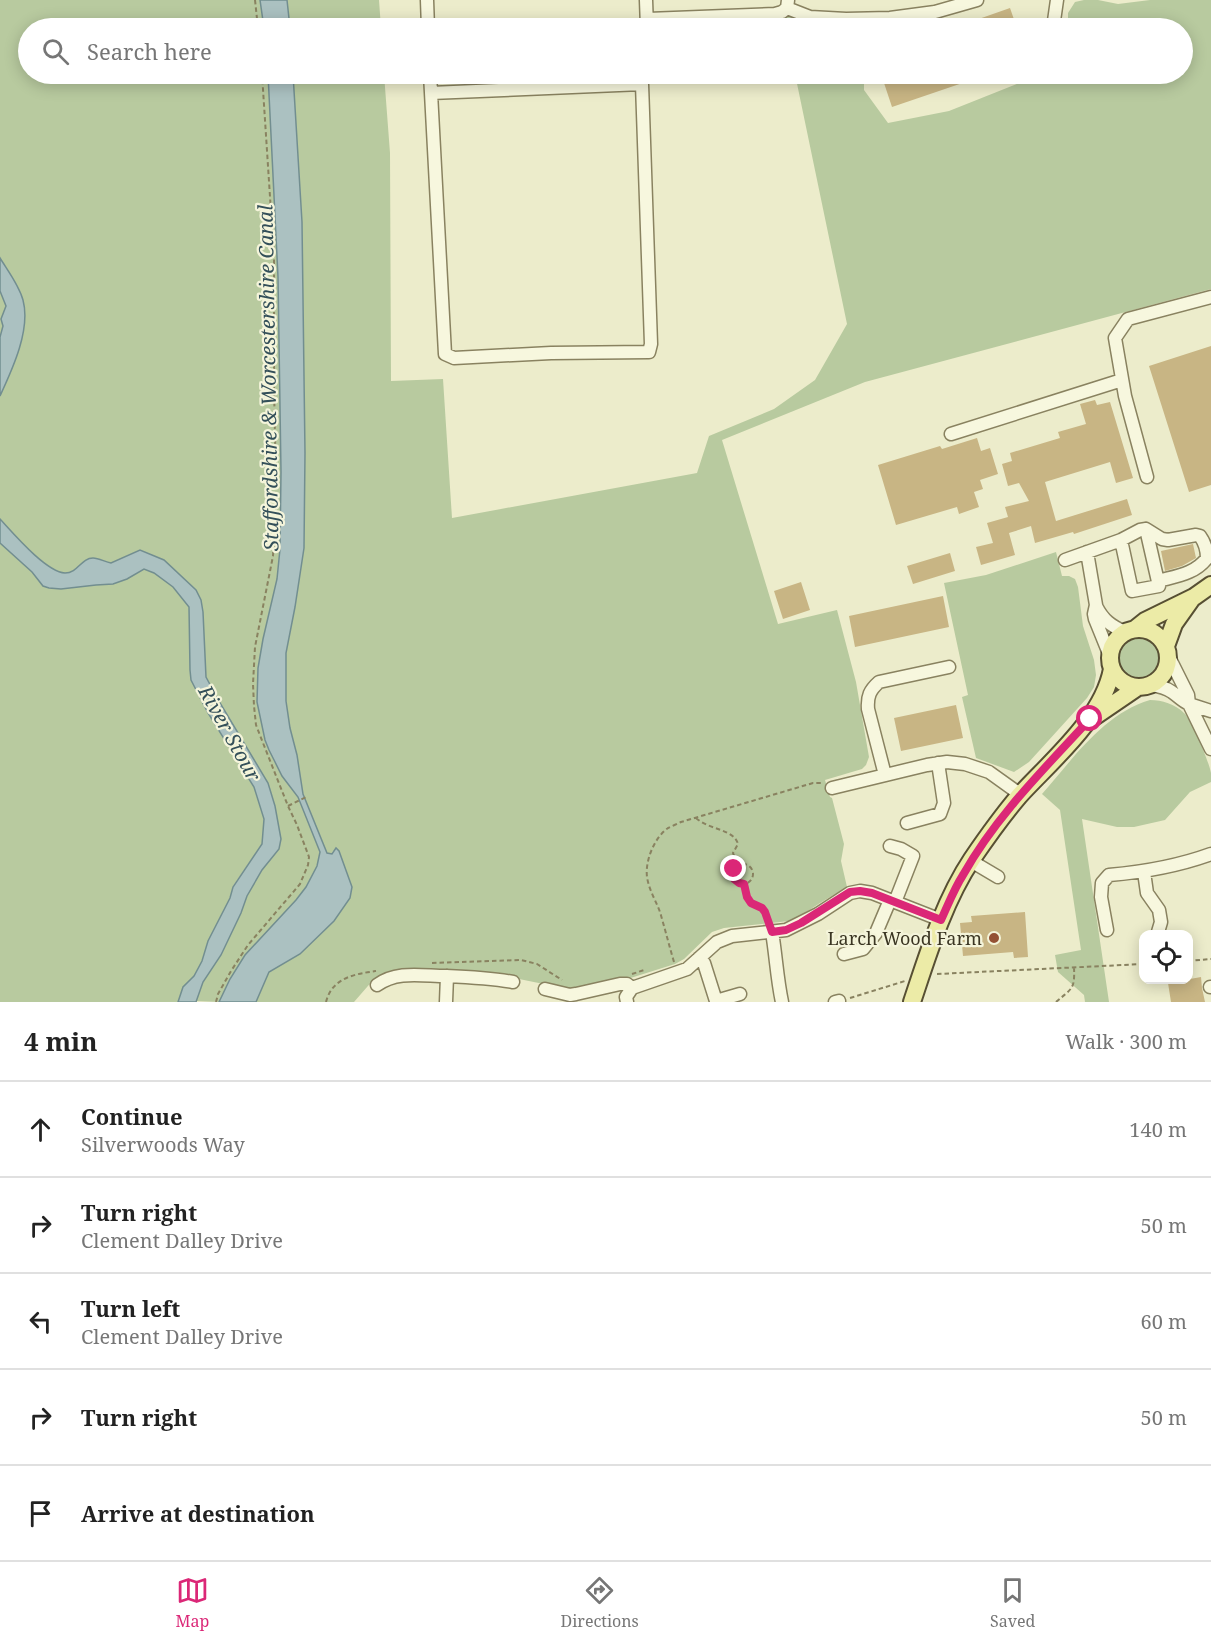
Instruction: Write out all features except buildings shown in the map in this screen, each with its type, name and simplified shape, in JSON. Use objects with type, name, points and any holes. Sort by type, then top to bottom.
[{"type":"main road","points":[[1090,719],[1159,679],[1165,672],[1174,624],[1182,611],[1202,596],[1211,585]]},
{"type":"main road","points":[[912,1002],[941,920],[962,876],[1021,795],[1090,719],[1107,687],[1115,642],[1145,621],[1202,596]]},
{"type":"main road","points":[[1130,631],[1146,630],[1156,634],[1167,652]]},
{"type":"main road","points":[[1111,662],[1122,681],[1144,686]]},
{"type":"street","points":[[427,0],[428,18]]},
{"type":"street","points":[[646,0],[647,18]]},
{"type":"street","points":[[879,18],[935,12],[977,0]]},
{"type":"street","points":[[1054,18],[1057,0]]},
{"type":"street","points":[[724,18],[775,14],[782,12],[788,4],[810,17],[828,18]]},
{"type":"street","points":[[431,84],[445,354],[454,358],[551,353],[649,352],[651,344],[643,84]]},
{"type":"street","points":[[431,93],[567,84]]},
{"type":"street","points":[[1147,477],[1122,380],[1115,338],[1128,319],[1211,297]]},
{"type":"street","points":[[951,434],[1122,380]]},
{"type":"street","points":[[1121,540],[1132,591],[1159,586],[1146,529]]},
{"type":"street","points":[[1065,560],[1121,540],[1140,530],[1146,529],[1168,540],[1200,536],[1208,558],[1204,563],[1191,573],[1158,581]]},
{"type":"street","points":[[1087,552],[1096,605],[1106,622],[1112,627],[1130,631]]},
{"type":"street","points":[[1096,605],[1095,619],[1111,662]]},
{"type":"street","points":[[1167,652],[1211,749]]},
{"type":"street","points":[[885,775],[868,709],[867,699],[871,689],[879,682],[949,667]]},
{"type":"street","points":[[1144,686],[1161,686],[1182,701],[1211,711]]},
{"type":"street","points":[[832,788],[947,762],[965,764],[988,772],[1021,795]]},
{"type":"street","points":[[908,823],[940,814],[944,802],[938,763]]},
{"type":"street","points":[[844,954],[863,949],[876,933],[892,901],[911,877],[913,855],[890,846]]},
{"type":"street","points":[[1107,930],[1101,883],[1109,875],[1144,872],[1193,861],[1211,854]]},
{"type":"street","points":[[971,861],[998,877]]},
{"type":"street","points":[[1144,872],[1147,893],[1159,910],[1161,922],[1159,930]]},
{"type":"street","points":[[627,1002],[626,997],[632,988],[687,969],[717,942],[732,936],[786,930],[850,892],[872,893],[941,920]]},
{"type":"street","points":[[772,932],[782,1002]]},
{"type":"street","points":[[699,958],[704,963],[716,1001],[740,994]]},
{"type":"street","points":[[377,985],[383,981],[407,975],[462,976],[513,982]]},
{"type":"street","points":[[446,1002],[447,976]]},
{"type":"street","points":[[546,989],[570,995],[620,984],[627,984],[632,988]]},
{"type":"path","points":[[255,0],[257,18]]},
{"type":"path","points":[[216,1002],[218,994],[248,945],[300,884],[309,857],[256,725],[253,684],[255,647],[273,556],[276,484],[274,258],[263,84]]},
{"type":"path","points":[[678,973],[647,877],[648,862],[662,834],[669,828],[696,818],[813,783],[826,784],[832,788]]},
{"type":"path","points":[[288,806],[306,797]]},
{"type":"path","points":[[696,818],[705,825],[728,832],[736,838],[738,844],[733,853],[738,866]]},
{"type":"path","points":[[746,865],[752,871],[751,879],[744,884],[736,881],[733,876],[734,869],[746,865]]},
{"type":"path","points":[[744,884],[751,903],[765,912],[772,932]]},
{"type":"path","points":[[1193,961],[1211,959]]},
{"type":"path","points":[[922,970],[937,974],[1139,964]]},
{"type":"path","points":[[1056,1002],[1072,988],[1075,982],[1074,967]]},
{"type":"path","points":[[837,1002],[907,980]]},
{"type":"green space","points":[[0,0],[260,0],[263,18],[18,18],[18,84],[268,84],[278,277],[280,549],[277,579],[263,639],[257,684],[265,740],[274,761],[298,797],[320,852],[317,866],[296,900],[245,955],[219,1002],[195,1001],[203,982],[221,955],[247,896],[262,870],[279,849],[281,839],[268,783],[206,677],[203,613],[190,620],[191,680],[208,713],[254,787],[264,819],[264,831],[262,844],[233,886],[230,898],[208,941],[202,961],[194,976],[183,987],[178,1002],[0,1002]]},
{"type":"green space","points":[[287,0],[379,0],[380,18],[289,18]]},
{"type":"green space","points":[[1098,0],[1118,4],[1150,0],[1211,0],[1211,289],[865,382],[722,440],[778,624],[837,610],[856,682],[869,757],[862,769],[825,780],[844,844],[841,861],[847,887],[797,918],[789,921],[724,928],[712,932],[684,959],[675,964],[621,981],[578,991],[485,972],[412,969],[384,974],[374,979],[354,1002],[256,1002],[269,972],[300,954],[334,921],[350,898],[333,851],[332,854],[327,854],[303,794],[286,701],[286,653],[304,548],[302,222],[294,84],[385,84],[390,153],[391,381],[443,379],[452,518],[697,473],[709,436],[774,409],[815,380],[847,324],[797,84],[864,84],[864,90],[888,123],[949,111],[1017,84],[1193,84],[1193,18],[1068,18],[1068,13],[1075,2]]},
{"type":"green space","points":[[782,12],[810,17],[935,12],[927,18],[784,18]]},
{"type":"green space","points":[[1056,552],[1062,576],[1075,579],[1078,587],[1083,626],[1094,660],[1096,675],[1094,687],[1087,698],[1029,762],[1014,772],[976,758],[962,697],[968,695],[944,583],[986,575]]},
{"type":"green space","points":[[1139,636],[1154,643],[1161,658],[1154,673],[1139,680],[1124,673],[1117,658],[1124,643]]},
{"type":"green space","points":[[1150,700],[1172,705],[1187,717],[1196,732],[1207,760],[1211,782],[1190,792],[1165,820],[1134,827],[1117,827],[1082,819],[1109,1002],[1085,1002],[1084,995],[1058,972],[1055,955],[1081,950],[1060,810],[1042,794],[1103,727],[1133,707]]},
{"type":"water","points":[[260,0],[287,0],[289,18],[263,18]]},
{"type":"water","points":[[268,84],[294,84],[302,222],[304,548],[286,653],[286,701],[303,794],[327,853],[332,854],[336,848],[339,851],[352,887],[350,898],[334,921],[300,954],[269,972],[256,1002],[219,1002],[245,955],[306,887],[317,866],[320,852],[298,797],[282,776],[269,750],[257,702],[258,668],[277,579],[280,549],[278,277]]},
{"type":"water","points":[[0,258],[19,289],[25,312],[19,350],[0,396],[0,337],[3,326],[1,319],[6,306],[0,291]]},
{"type":"water","name":"River Stour","points":[[0,519],[30,551],[57,571],[69,572],[85,560],[93,558],[111,563],[140,550],[164,560],[196,590],[201,600],[206,677],[268,783],[281,839],[279,849],[262,870],[247,896],[221,955],[203,982],[196,1002],[178,1002],[183,987],[194,976],[202,961],[208,941],[230,898],[233,887],[262,844],[264,819],[254,787],[208,713],[191,680],[189,607],[173,587],[154,573],[144,569],[113,584],[61,589],[43,586],[32,572],[0,543]]},
{"type":"place","name":"Larch Wood Farm","points":[[994,938]]},
{"type":"route","points":[[734,869],[734,879],[744,884],[751,903],[765,912],[772,932],[786,930],[818,914],[850,892],[860,891],[872,893],[941,920],[971,861],[1011,806],[1090,719]]},
{"type":"water label","name":"Staffordshire & Worcestershire Canal","points":[[268,378]]}]
